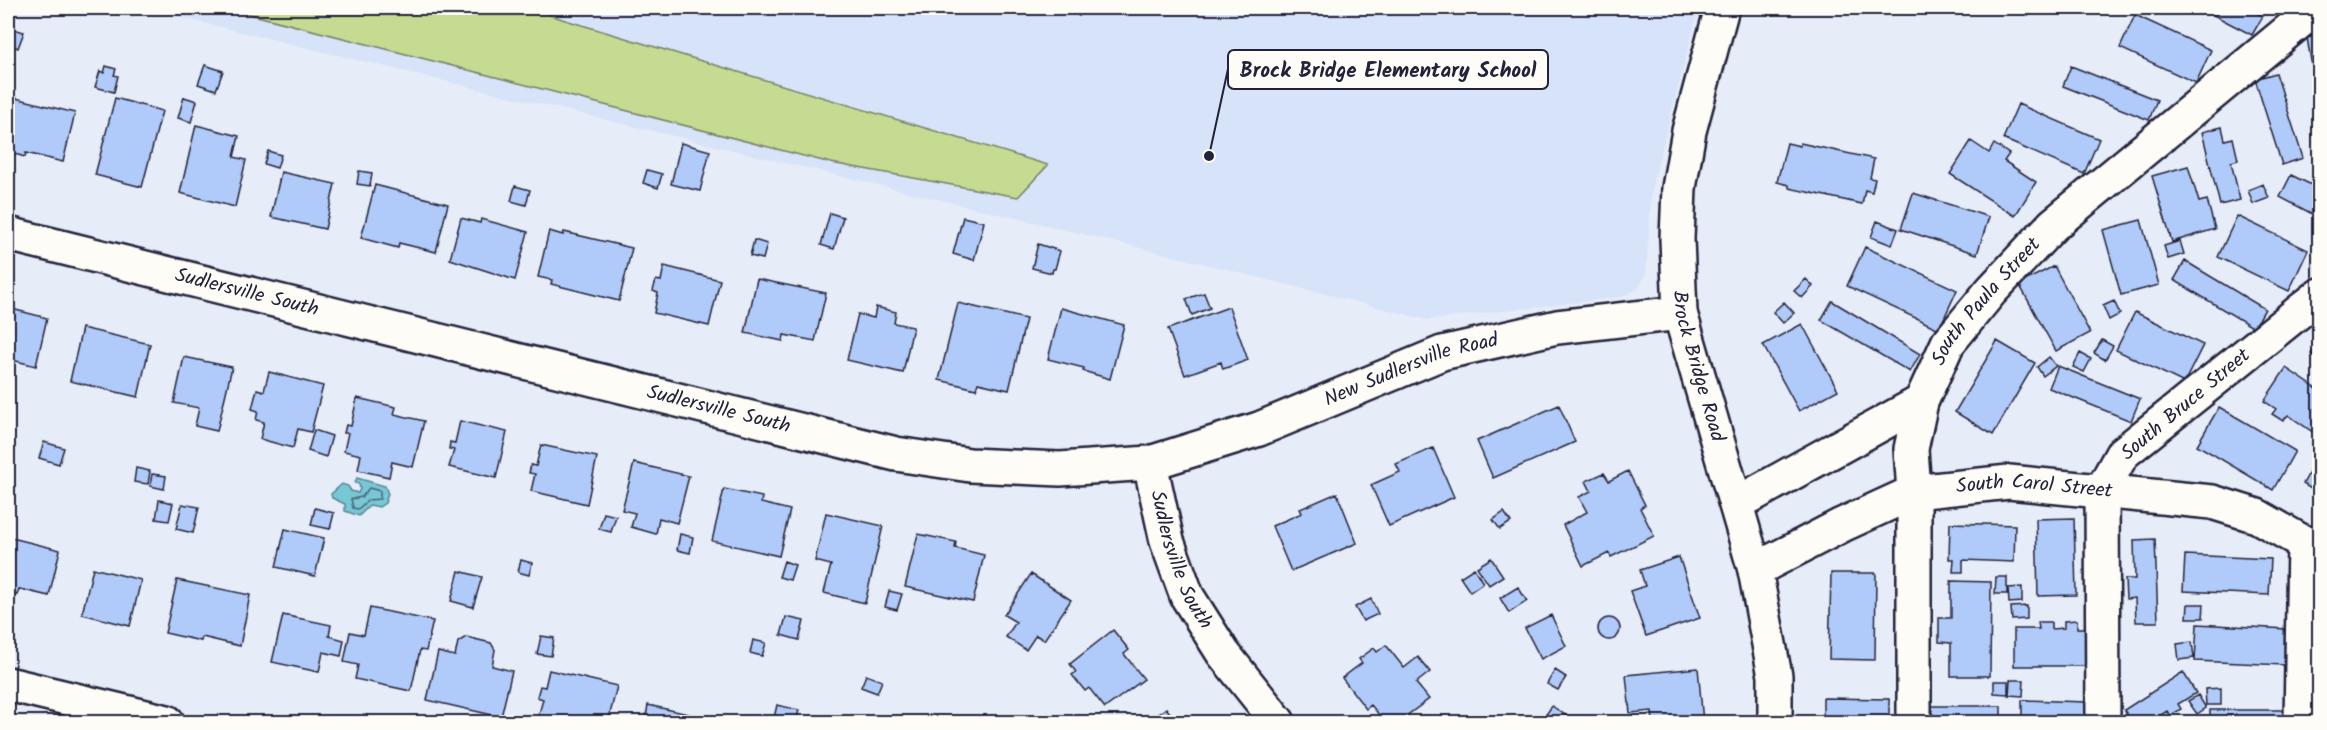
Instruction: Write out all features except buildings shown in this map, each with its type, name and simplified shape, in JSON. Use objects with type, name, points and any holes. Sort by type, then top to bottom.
[{"type":"street","name":"Brock Bridge Road","points":[[1722,8],[1689,130],[1679,189],[1677,239],[1680,313],[1755,570],[1775,676],[1774,723]]},
{"type":"street","name":"South Paula Street","points":[[1914,723],[1914,492],[1911,449],[1921,402],[1948,343],[1991,291],[2053,225],[2316,8]]},
{"type":"street","name":"Sudlersville South","points":[[8,234],[896,454],[970,465],[1060,469],[1150,463],[1167,541],[1187,597],[1223,653],[1278,723]]},
{"type":"street","name":"South Bruce Street","points":[[2103,723],[2102,490],[2122,454],[2319,295]]},
{"type":"street","name":"New Sudlersville Road","points":[[1150,463],[1258,429],[1442,353],[1557,327],[1680,313]]},
{"type":"street","points":[[1736,504],[1921,402]]},
{"type":"street","name":"South Carol Street","points":[[1755,570],[1842,525],[1914,492],[2009,482],[2212,502],[2257,516],[2312,547]]},
{"type":"street","points":[[2301,723],[2312,547]]},
{"type":"street","points":[[8,684],[81,712],[167,723]]},
{"type":"shaded area","points":[[141,8],[1699,8],[1652,186],[1646,274],[1638,289],[1621,297],[1428,320],[1170,255]]},
{"type":"green space","points":[[226,8],[532,8],[1048,165],[1018,197],[831,163]]},
{"type":"water","points":[[357,478],[385,486],[388,494],[385,503],[379,507],[370,505],[359,516],[345,511],[345,504],[332,498],[331,494],[342,484],[358,493],[359,484],[355,483]]},
{"type":"place","name":"Brock Bridge Elementary School","points":[[1209,156]]}]
